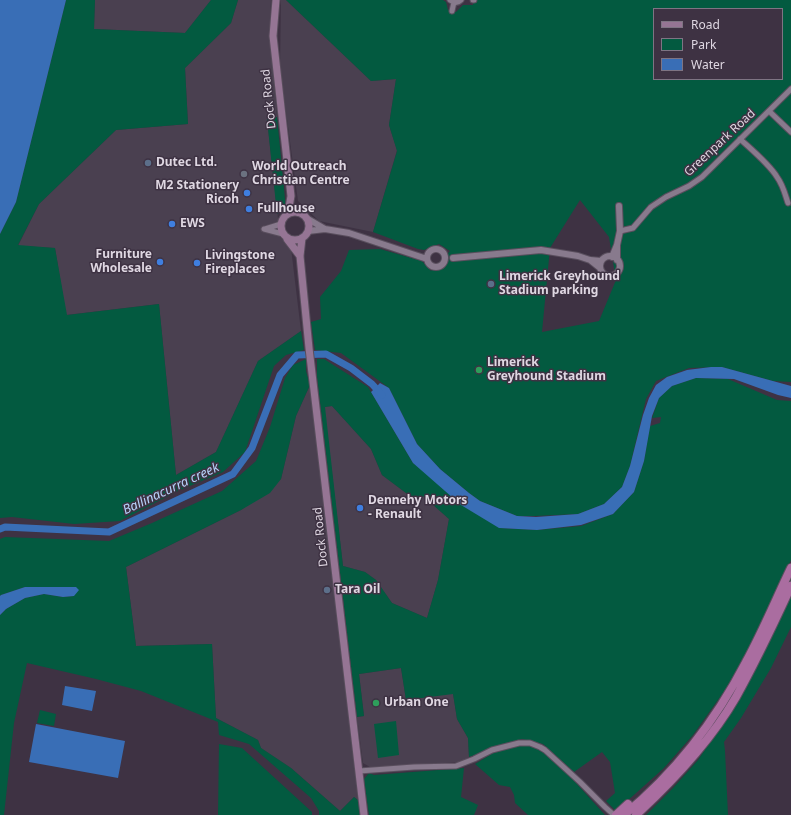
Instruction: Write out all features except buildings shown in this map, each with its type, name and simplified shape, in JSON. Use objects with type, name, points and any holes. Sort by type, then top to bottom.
[{"type":"highway","points":[[628,814],[676,764],[696,740],[722,703],[741,672],[764,627],[791,568]]},
{"type":"highway","points":[[642,815],[682,776],[707,744],[751,668],[791,586]]},
{"type":"highway","points":[[615,815],[641,793],[672,763],[716,709],[734,680],[741,672]]},
{"type":"highway","points":[[628,814],[660,793],[679,773],[715,729]]},
{"type":"main road","name":"Dock Road","points":[[276,0],[274,36],[291,196],[288,213]]},
{"type":"main road","name":"Dock Road","points":[[291,196],[298,212]]},
{"type":"main road","points":[[298,212],[308,219],[309,225],[306,235],[295,241],[285,236],[281,230],[283,218],[288,213],[298,212]]},
{"type":"main road","name":"Dock Road","points":[[285,236],[300,256]]},
{"type":"main road","name":"Dock Road","points":[[302,238],[300,256],[364,815]]},
{"type":"street","points":[[452,11],[452,1],[459,2],[462,0]]},
{"type":"street","name":"Greenpark Road","points":[[620,231],[633,228],[651,208],[661,200],[689,186],[697,180],[791,89]]},
{"type":"street","points":[[769,111],[791,132]]},
{"type":"street","points":[[740,139],[777,176],[788,203]]},
{"type":"street","points":[[590,260],[606,274],[614,274],[619,268],[615,258],[620,231],[619,206]]},
{"type":"street","points":[[308,219],[325,229]]},
{"type":"street","points":[[281,224],[264,230],[285,236]]},
{"type":"street","points":[[308,231],[325,229],[349,233],[417,255],[428,256]]},
{"type":"street","points":[[453,258],[440,250],[435,249],[431,250],[428,256],[429,263],[435,266],[441,265],[453,258],[541,250],[601,261]]},
{"type":"street","points":[[443,252],[445,257],[444,262]]},
{"type":"street","points":[[600,268],[601,261],[606,257],[615,258]]},
{"type":"street","points":[[359,771],[456,766],[474,760],[492,750],[504,746],[519,743],[530,743],[545,750],[580,782],[605,808],[615,815]]},
{"type":"shaded area","points":[[95,0],[211,0],[185,33],[94,29]]},
{"type":"shaded area","points":[[238,0],[271,0],[270,29],[277,117],[267,119],[280,237],[291,248],[301,331],[258,361],[216,452],[176,475],[159,304],[66,315],[55,248],[18,246],[39,204],[116,130],[188,124],[185,68],[231,23]]},
{"type":"shaded area","points":[[281,0],[286,0],[371,81],[396,79],[389,125],[397,150],[373,232],[319,221],[298,201],[280,67]]},
{"type":"shaded area","points":[[310,385],[358,800],[354,797],[340,811],[291,768],[261,748],[258,740],[216,718],[212,644],[136,646],[126,567],[241,510],[281,479],[296,416]]},
{"type":"shaded area","points":[[332,406],[371,449],[382,475],[418,502],[423,496],[449,519],[438,580],[427,618],[392,603],[376,580],[365,572],[343,566],[324,407]]},
{"type":"shaded area","points":[[401,668],[406,700],[453,693],[457,719],[468,738],[469,757],[461,762],[370,767],[363,763],[357,717],[364,716],[359,674]]},
{"type":"green space","points":[[66,0],[95,0],[94,29],[185,33],[211,0],[238,0],[231,23],[185,68],[188,124],[116,130],[39,204],[18,245],[55,248],[67,315],[159,304],[176,475],[216,452],[258,361],[301,331],[304,350],[286,355],[274,366],[245,452],[223,472],[178,491],[120,521],[74,524],[12,517],[0,518],[0,234],[16,202]]},
{"type":"green space","points":[[286,0],[443,0],[446,2],[448,10],[456,12],[463,5],[473,5],[474,0],[791,0],[791,382],[773,381],[722,367],[689,368],[656,381],[646,399],[630,466],[622,487],[604,504],[578,514],[517,516],[480,501],[469,493],[440,469],[417,444],[389,388],[341,353],[315,350],[311,322],[321,319],[320,297],[341,271],[349,250],[380,249],[422,261],[431,271],[450,251],[439,244],[424,250],[418,249],[373,232],[397,151],[389,125],[396,79],[371,81]],"holes":[[[580,200],[609,237],[616,280],[599,321],[542,332],[550,248]]]},
{"type":"green space","points":[[277,117],[286,209],[277,214],[267,119]]},
{"type":"green space","points":[[306,359],[306,371],[310,385],[296,416],[281,479],[270,493],[241,510],[126,567],[136,646],[212,644],[216,718],[258,740],[261,748],[291,768],[340,811],[354,797],[358,800],[360,815],[319,815],[319,811],[311,798],[249,744],[219,735],[218,722],[141,691],[27,663],[14,723],[4,815],[0,815],[0,615],[6,609],[25,598],[44,594],[63,597],[74,596],[76,587],[25,587],[0,596],[0,539],[5,537],[109,541],[222,491],[256,461],[270,427],[285,378],[293,365]]},
{"type":"green space","points":[[317,359],[324,359],[368,387],[413,463],[500,528],[537,530],[581,526],[613,514],[634,492],[644,461],[650,426],[660,423],[661,417],[652,418],[659,398],[672,386],[696,378],[728,379],[777,400],[791,401],[791,560],[749,648],[725,690],[693,735],[664,768],[616,811],[606,801],[615,793],[610,762],[602,752],[574,772],[543,744],[522,739],[489,748],[469,757],[468,738],[457,719],[453,694],[406,700],[401,668],[359,674],[364,716],[357,717],[317,376]],"holes":[[[332,406],[371,449],[382,475],[418,502],[423,496],[449,519],[438,580],[427,618],[392,603],[376,580],[365,572],[343,566],[325,407]]]},
{"type":"green space","points":[[791,594],[791,627],[771,668],[741,718],[724,742],[728,815],[646,815],[698,760],[726,718]]},
{"type":"green space","points":[[40,710],[56,714],[54,726],[37,723]]},
{"type":"green space","points":[[396,721],[399,755],[378,758],[374,724]]},
{"type":"green space","points":[[219,744],[242,748],[312,812],[312,815],[218,815]]},
{"type":"green space","points":[[521,744],[533,746],[542,750],[568,774],[605,815],[528,815],[515,803],[514,795],[510,787],[499,785],[475,764],[498,750]]},
{"type":"green space","points":[[464,768],[461,797],[478,805],[474,815],[369,815],[364,779],[369,773],[374,775]]},
{"type":"water","points":[[0,0],[66,0],[16,202],[0,234]]},
{"type":"water","points":[[722,367],[791,386],[791,398],[778,395],[734,379],[696,378],[672,386],[659,398],[652,416],[644,461],[634,492],[613,514],[581,525],[537,530],[499,528],[461,505],[413,463],[371,392],[380,383],[389,388],[417,444],[440,469],[480,501],[517,516],[536,517],[578,514],[604,504],[622,487],[630,466],[643,415],[649,398],[656,385],[667,377],[687,370]]},
{"type":"water","points":[[25,587],[76,587],[79,590],[74,596],[63,597],[44,594],[25,598],[6,609],[0,615],[0,596]]},
{"type":"water","points":[[65,686],[96,691],[92,711],[62,705]]},
{"type":"water","points":[[36,724],[125,741],[118,778],[29,762]]},
{"type":"waterway","name":"Ballinacurra creek","points":[[0,529],[5,527],[109,532],[233,474],[252,448],[280,375],[297,355],[326,354],[351,368],[372,384],[382,395]]},
{"type":"place","name":"Dutec Ltd.","points":[[148,163]]},
{"type":"place","name":"World Outreach Christian Centre","points":[[244,174]]},
{"type":"place","name":"M2 Stationery Ricoh","points":[[247,193]]},
{"type":"place","name":"Fullhouse","points":[[249,209]]},
{"type":"place","name":"EWS","points":[[172,224]]},
{"type":"place","name":"Furniture Wholesale","points":[[160,262]]},
{"type":"place","name":"Livingstone Fireplaces","points":[[197,263]]},
{"type":"place","name":"Limerick Greyhound Stadium parking","points":[[491,284]]},
{"type":"place","name":"Limerick Greyhound Stadium","points":[[479,370]]},
{"type":"place","name":"Dennehy Motors - Renault","points":[[360,508]]},
{"type":"place","name":"Tara Oil","points":[[327,590]]},
{"type":"place","name":"Urban One","points":[[376,703]]}]
